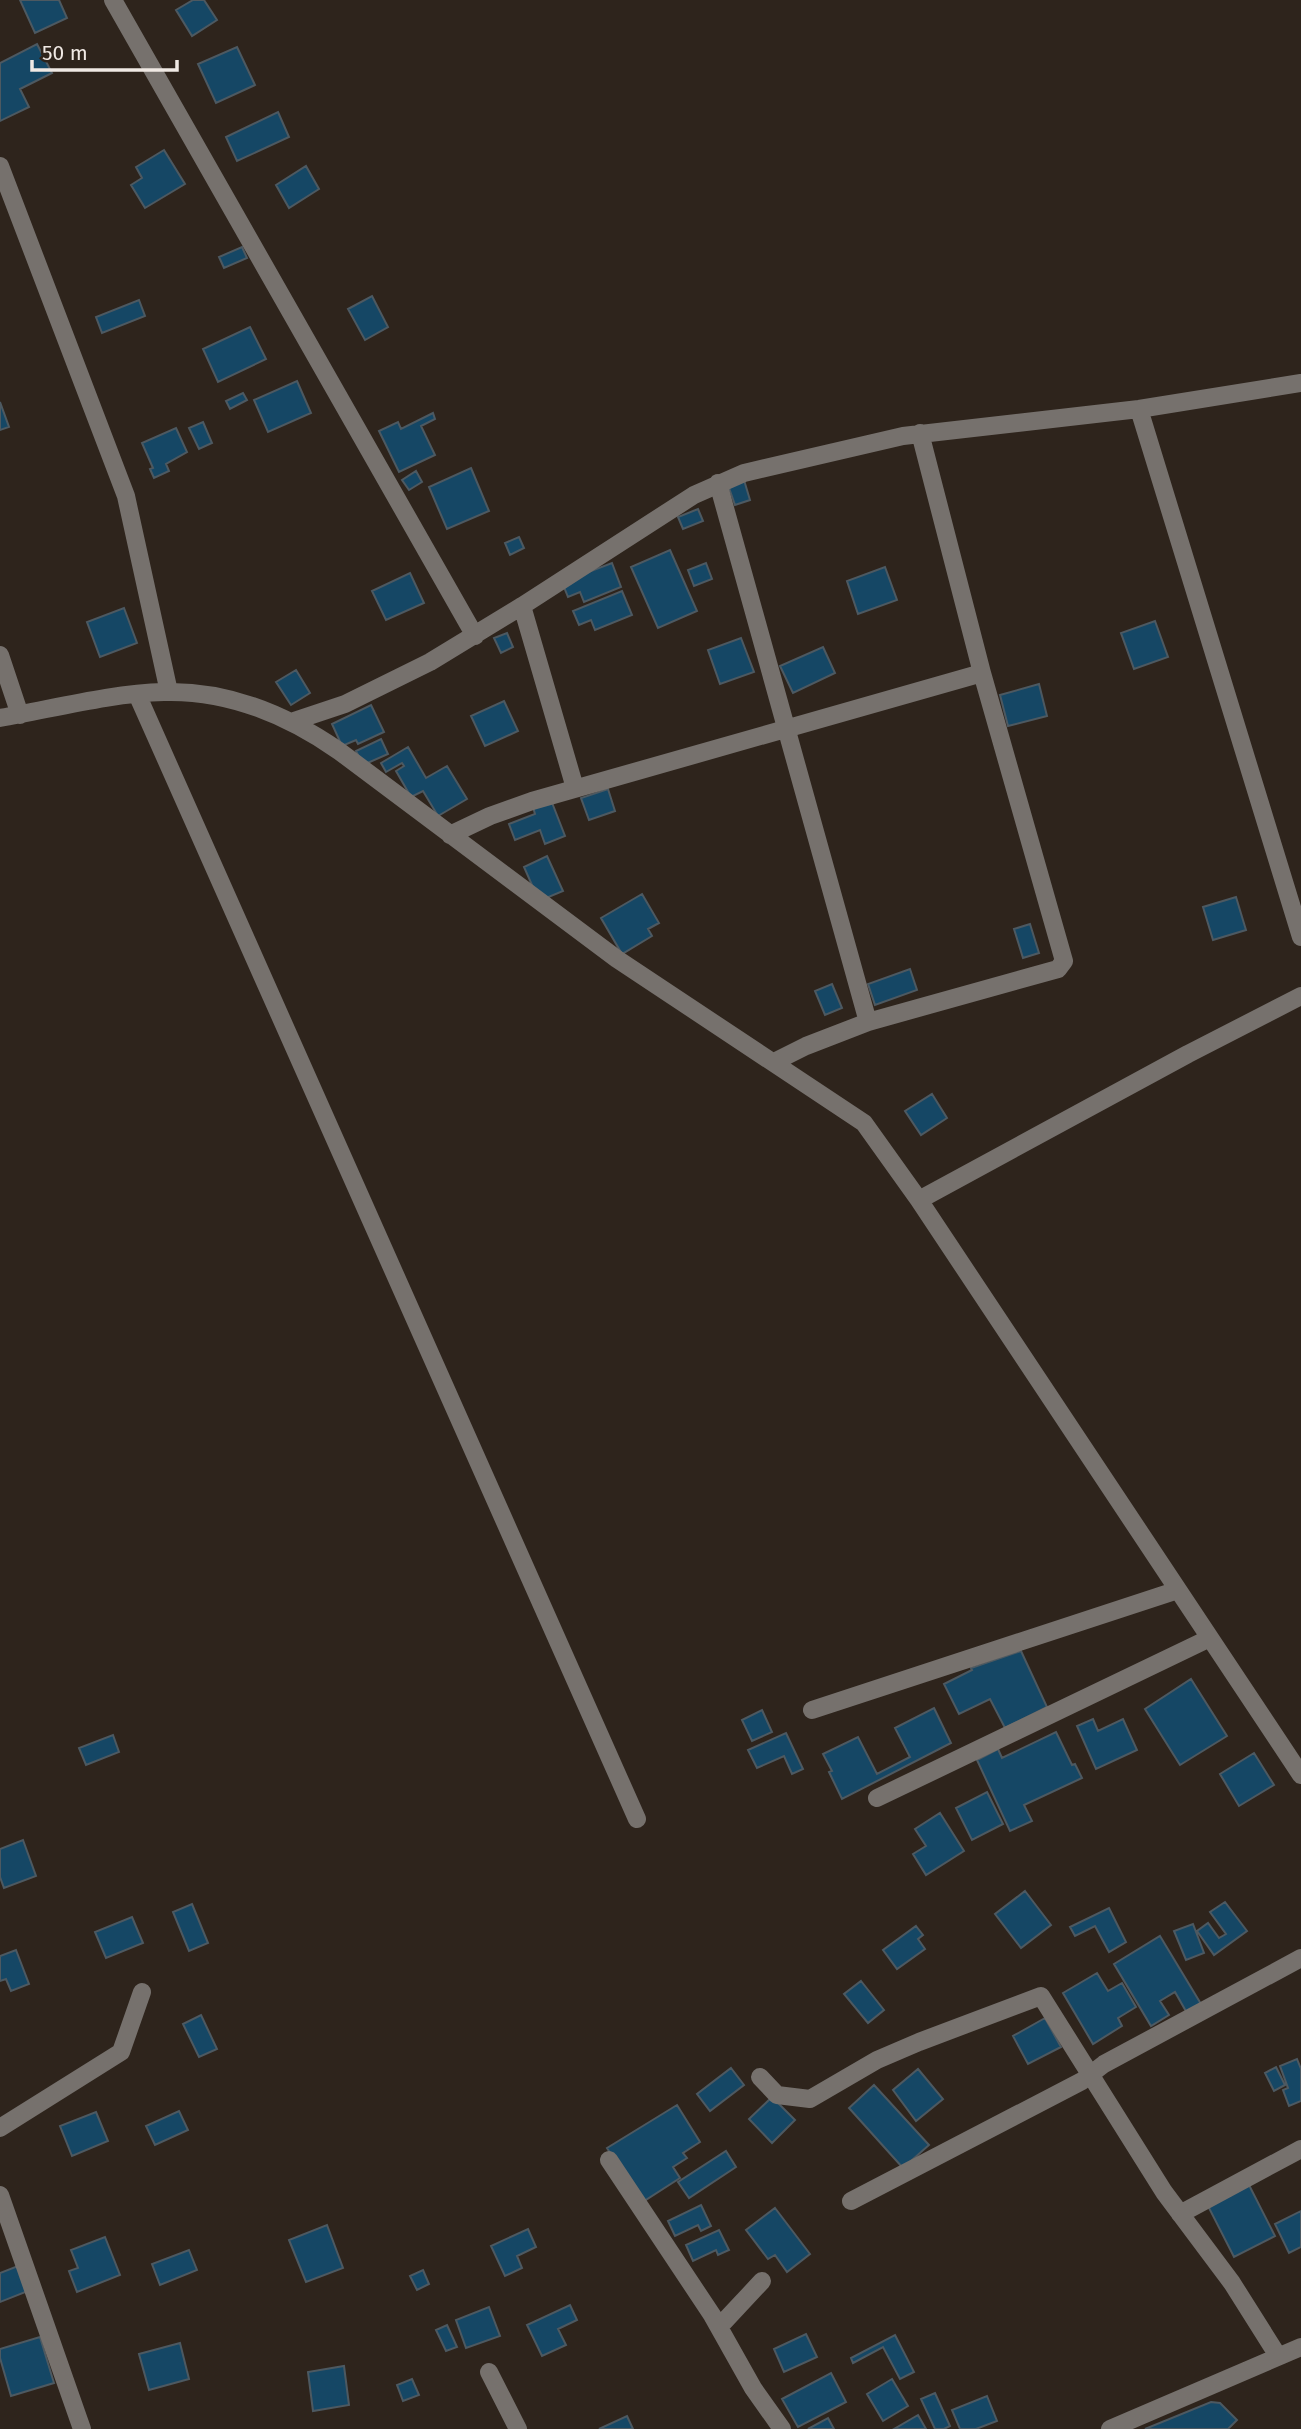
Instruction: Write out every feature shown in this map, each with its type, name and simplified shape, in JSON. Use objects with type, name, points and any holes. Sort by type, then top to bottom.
[{"type":"street","points":[[113,0],[475,636]]},
{"type":"street","points":[[0,166],[126,496],[169,692]]},
{"type":"street","points":[[291,722],[368,694],[430,662],[475,636],[671,509],[718,483],[772,466],[920,433],[1139,409],[1301,383]]},
{"type":"street","points":[[1139,409],[1301,937]]},
{"type":"street","points":[[774,1062],[798,1049],[868,1022],[1058,969],[1064,961],[982,673],[920,433]]},
{"type":"street","points":[[718,483],[868,1022]]},
{"type":"street","points":[[522,606],[575,788]]},
{"type":"street","points":[[0,655],[20,715]]},
{"type":"street","points":[[450,835],[511,807],[982,673]]},
{"type":"street","points":[[0,718],[137,694],[169,692],[214,695],[239,701],[291,722],[339,751],[617,959],[864,1123],[919,1200],[1301,1775]]},
{"type":"street","points":[[137,694],[637,1819]]},
{"type":"street","points":[[919,1200],[1301,996]]},
{"type":"street","points":[[812,1710],[1178,1590]]},
{"type":"street","points":[[877,1798],[1210,1638]]},
{"type":"street","points":[[851,2200],[1082,2081],[1104,2064],[1301,1958]]},
{"type":"street","points":[[0,2128],[121,2052],[142,1992]]},
{"type":"street","points":[[760,2077],[777,2095],[810,2099],[877,2060],[1041,1996],[1164,2192],[1232,2283],[1278,2356]]},
{"type":"street","points":[[1180,2214],[1301,2149]]},
{"type":"street","points":[[609,2160],[719,2327],[753,2388],[782,2429]]},
{"type":"street","points":[[0,2195],[82,2429]]},
{"type":"street","points":[[719,2327],[762,2281]]},
{"type":"street","points":[[1110,2429],[1301,2347]]},
{"type":"street","points":[[489,2372],[518,2429]]},
{"type":"building","points":[[20,0],[59,0],[67,18],[35,33]]},
{"type":"building","points":[[193,0],[204,0],[217,20],[192,36],[176,10]]},
{"type":"building","points":[[37,44],[52,73],[20,89],[29,107],[0,121],[0,63]]},
{"type":"building","points":[[237,47],[255,85],[216,103],[198,64]]},
{"type":"building","points":[[278,112],[289,137],[237,161],[226,137]]},
{"type":"building","points":[[164,150],[185,184],[145,208],[131,185],[142,178],[136,167]]},
{"type":"building","points":[[306,166],[319,189],[289,208],[276,185]]},
{"type":"building","points":[[242,247],[247,258],[224,268],[219,257]]},
{"type":"building","points":[[372,296],[388,327],[365,340],[348,309]]},
{"type":"building","points":[[139,300],[145,316],[102,333],[96,317]]},
{"type":"building","points":[[250,327],[266,359],[218,382],[203,349]]},
{"type":"building","points":[[297,381],[311,413],[268,432],[254,400]]},
{"type":"building","points":[[243,393],[247,400],[230,409],[226,401]]},
{"type":"building","points":[[0,402],[9,427],[0,430]]},
{"type":"building","points":[[433,413],[435,419],[421,426],[435,455],[399,472],[379,431],[398,422],[401,429]]},
{"type":"building","points":[[203,422],[212,443],[199,449],[189,428]]},
{"type":"building","points":[[176,428],[187,452],[166,464],[169,471],[154,478],[150,469],[153,468],[142,443]]},
{"type":"building","points":[[471,468],[489,511],[447,529],[429,487]]},
{"type":"building","points":[[416,471],[422,482],[409,490],[402,480]]},
{"type":"building","points":[[744,480],[750,500],[735,505],[728,485]]},
{"type":"building","points":[[698,509],[703,521],[683,529],[678,517]]},
{"type":"building","points":[[519,537],[524,548],[510,555],[505,543]]},
{"type":"building","points":[[670,550],[697,611],[658,628],[631,567]]},
{"type":"building","points":[[612,563],[621,587],[584,602],[580,592],[568,597],[562,582]]},
{"type":"building","points":[[706,563],[712,579],[694,586],[688,570]]},
{"type":"building","points":[[885,567],[897,600],[858,614],[847,581]]},
{"type":"building","points":[[410,573],[424,603],[386,620],[372,591]]},
{"type":"building","points":[[622,591],[632,615],[595,630],[591,620],[579,625],[573,611]]},
{"type":"building","points":[[124,608],[137,643],[100,657],[87,622]]},
{"type":"building","points":[[1155,621],[1168,657],[1134,669],[1121,633]]},
{"type":"building","points":[[507,633],[513,647],[501,653],[494,638]]},
{"type":"building","points":[[741,638],[754,672],[720,684],[708,650]]},
{"type":"building","points":[[823,647],[835,673],[793,693],[780,666]]},
{"type":"building","points":[[296,670],[310,693],[291,705],[276,682]]},
{"type":"building","points":[[1039,684],[1047,716],[1008,726],[1000,695]]},
{"type":"building","points":[[504,701],[518,731],[485,746],[471,716]]},
{"type":"building","points":[[371,705],[384,732],[358,744],[356,740],[342,746],[332,724]]},
{"type":"building","points":[[381,739],[388,754],[363,765],[356,751]]},
{"type":"building","points":[[408,747],[426,778],[447,766],[467,799],[438,816],[423,791],[411,797],[396,771],[404,766],[402,763],[386,772],[381,763]]},
{"type":"building","points":[[608,789],[615,811],[589,820],[581,798]]},
{"type":"building","points":[[551,800],[565,836],[545,844],[540,830],[515,840],[509,824],[535,814],[533,807]]},
{"type":"building","points":[[547,856],[563,891],[539,901],[524,867]]},
{"type":"building","points":[[642,894],[659,923],[648,929],[652,936],[622,954],[601,918]]},
{"type":"building","points":[[1236,897],[1246,930],[1213,940],[1203,907]]},
{"type":"building","points":[[1030,924],[1039,953],[1023,958],[1014,929]]},
{"type":"building","points":[[910,969],[917,990],[875,1005],[868,984]]},
{"type":"building","points":[[832,984],[842,1008],[825,1015],[815,991]]},
{"type":"building","points":[[932,1094],[947,1118],[921,1135],[905,1111]]},
{"type":"building","points":[[1021,1651],[1047,1707],[1005,1728],[990,1699],[959,1714],[944,1684],[972,1670],[971,1668]]},
{"type":"building","points":[[1191,1679],[1227,1736],[1180,1765],[1145,1709]]},
{"type":"building","points":[[934,1708],[951,1743],[842,1799],[823,1754],[858,1737],[877,1774],[910,1757],[895,1728]]},
{"type":"building","points":[[762,1710],[772,1732],[752,1741],[742,1720]]},
{"type":"building","points":[[1093,1719],[1098,1731],[1123,1719],[1137,1750],[1096,1769],[1077,1726]]},
{"type":"building","points":[[1056,1732],[1072,1765],[1075,1764],[1082,1778],[1024,1805],[1032,1821],[1010,1831],[977,1760],[998,1749],[1002,1758]]},
{"type":"building","points":[[786,1733],[803,1769],[792,1774],[784,1756],[757,1768],[748,1750]]},
{"type":"building","points":[[113,1735],[119,1752],[86,1765],[79,1748]]},
{"type":"building","points":[[1254,1753],[1274,1785],[1239,1806],[1220,1774]]},
{"type":"building","points":[[987,1792],[1003,1824],[972,1840],[956,1808]]},
{"type":"building","points":[[940,1813],[964,1851],[926,1875],[913,1854],[926,1846],[915,1829]]},
{"type":"building","points":[[23,1840],[36,1876],[4,1888],[0,1877],[0,1849]]},
{"type":"building","points":[[1025,1891],[1051,1925],[1021,1948],[995,1914]]},
{"type":"building","points":[[1225,1902],[1247,1931],[1214,1955],[1197,1931],[1208,1923],[1219,1938],[1226,1934],[1210,1912]]},
{"type":"building","points":[[192,1904],[208,1943],[189,1951],[173,1912]]},
{"type":"building","points":[[1109,1908],[1126,1942],[1109,1952],[1095,1926],[1075,1936],[1070,1927]]},
{"type":"building","points":[[132,1917],[143,1943],[106,1958],[95,1932]]},
{"type":"building","points":[[1193,1924],[1204,1953],[1186,1960],[1174,1931]]},
{"type":"building","points":[[916,1926],[923,1935],[918,1939],[925,1949],[897,1969],[883,1950]]},
{"type":"building","points":[[1160,1936],[1201,2004],[1187,2013],[1175,1992],[1160,2001],[1169,2015],[1151,2026],[1114,1964]]},
{"type":"building","points":[[16,1950],[29,1984],[11,1991],[6,1979],[0,1981],[0,1956]]},
{"type":"building","points":[[1097,1973],[1108,1991],[1122,1983],[1136,2007],[1118,2018],[1122,2026],[1093,2044],[1063,1993]]},
{"type":"building","points":[[861,1981],[884,2010],[868,2023],[844,1994]]},
{"type":"building","points":[[201,2015],[217,2049],[199,2057],[183,2024]]},
{"type":"building","points":[[1045,2018],[1061,2047],[1028,2064],[1013,2036]]},
{"type":"building","points":[[1297,2059],[1301,2069],[1301,2101],[1289,2106],[1283,2090],[1288,2088],[1280,2066]]},
{"type":"building","points":[[1276,2067],[1285,2085],[1274,2091],[1265,2073]]},
{"type":"building","points":[[731,2068],[744,2085],[710,2111],[697,2094]]},
{"type":"building","points":[[918,2069],[943,2099],[916,2121],[893,2090]]},
{"type":"building","points":[[874,2085],[929,2145],[903,2168],[849,2108]]},
{"type":"building","points":[[772,2097],[795,2120],[772,2143],[749,2119]]},
{"type":"building","points":[[677,2105],[700,2142],[683,2153],[687,2158],[673,2167],[680,2178],[641,2203],[607,2148]]},
{"type":"building","points":[[179,2111],[188,2130],[155,2145],[146,2126]]},
{"type":"building","points":[[96,2112],[108,2141],[72,2156],[60,2126]]},
{"type":"building","points":[[726,2151],[736,2167],[689,2198],[678,2182]]},
{"type":"building","points":[[1249,2185],[1275,2236],[1234,2257],[1208,2206]]},
{"type":"building","points":[[701,2205],[711,2226],[701,2231],[698,2225],[675,2236],[668,2221]]},
{"type":"building","points":[[775,2208],[810,2254],[787,2272],[775,2255],[768,2259],[746,2230]]},
{"type":"building","points":[[1301,2211],[1301,2247],[1289,2253],[1275,2224]]},
{"type":"building","points":[[327,2225],[343,2268],[306,2282],[289,2240]]},
{"type":"building","points":[[528,2229],[536,2247],[517,2256],[522,2268],[505,2276],[491,2246]]},
{"type":"building","points":[[719,2230],[729,2250],[718,2255],[716,2250],[693,2261],[686,2245]]},
{"type":"building","points":[[105,2237],[120,2275],[77,2292],[69,2271],[78,2268],[71,2250]]},
{"type":"building","points":[[189,2250],[197,2270],[160,2285],[152,2264]]},
{"type":"building","points":[[18,2266],[28,2291],[0,2302],[0,2273]]},
{"type":"building","points":[[423,2270],[429,2284],[417,2290],[410,2276]]},
{"type":"building","points":[[570,2305],[577,2320],[558,2329],[566,2345],[542,2356],[527,2325]]},
{"type":"building","points":[[489,2307],[500,2336],[466,2348],[456,2320]]},
{"type":"building","points":[[447,2325],[457,2347],[446,2351],[436,2330]]},
{"type":"building","points":[[806,2334],[817,2357],[784,2372],[774,2349]]},
{"type":"building","points":[[895,2335],[914,2372],[900,2379],[883,2347],[853,2363],[851,2358]]},
{"type":"building","points":[[40,2337],[54,2383],[11,2396],[0,2349]]},
{"type":"building","points":[[180,2343],[189,2379],[149,2390],[139,2354]]},
{"type":"building","points":[[344,2366],[349,2405],[313,2411],[308,2372]]},
{"type":"building","points":[[831,2373],[846,2402],[798,2427],[782,2399]]},
{"type":"building","points":[[412,2379],[419,2395],[403,2401],[397,2385]]},
{"type":"building","points":[[892,2379],[908,2406],[883,2421],[867,2394]]},
{"type":"building","points":[[935,2393],[950,2426],[944,2429],[935,2429],[921,2399]]},
{"type":"building","points":[[987,2396],[997,2421],[976,2429],[960,2429],[952,2410]]},
{"type":"building","points":[[1211,2402],[1220,2403],[1237,2420],[1228,2429],[1145,2429]]},
{"type":"building","points":[[918,2415],[926,2429],[894,2429]]},
{"type":"building","points":[[627,2416],[633,2429],[599,2429]]},
{"type":"building","points":[[828,2418],[834,2429],[808,2429]]}]
